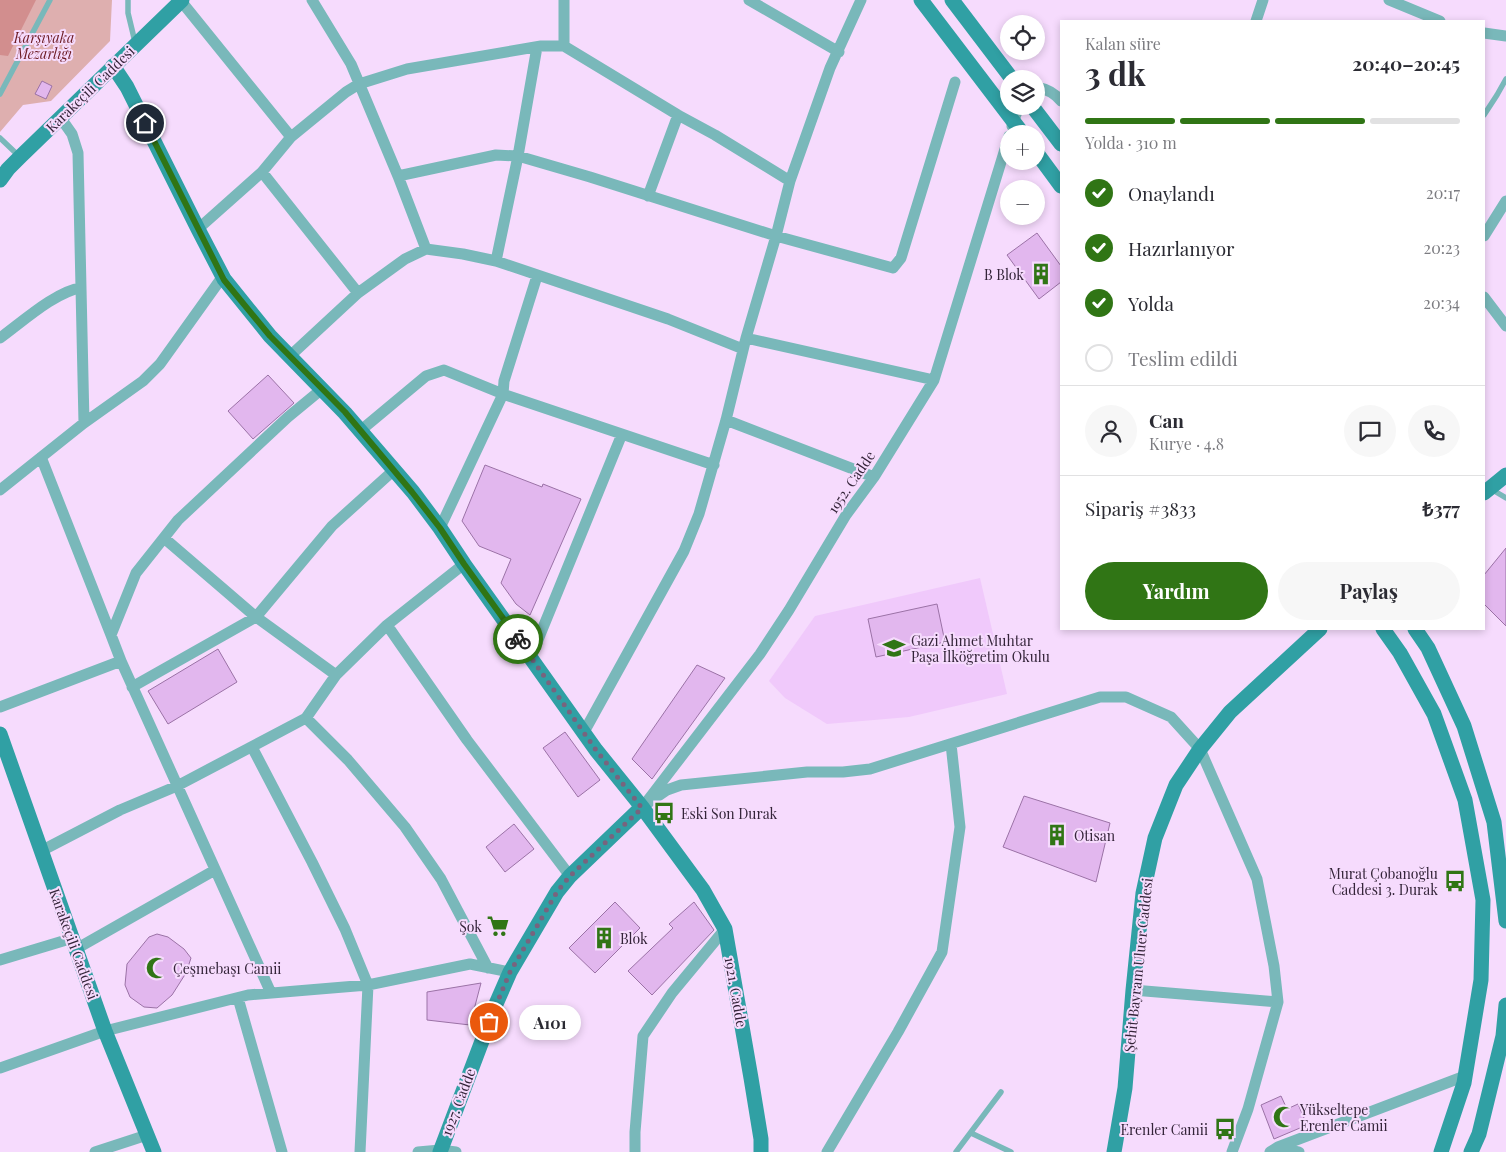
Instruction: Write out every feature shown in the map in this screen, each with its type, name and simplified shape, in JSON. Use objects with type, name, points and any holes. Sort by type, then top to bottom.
[{"type":"main road","name":"Karakeçili Caddesi","points":[[0,180],[8,169],[60,117],[182,0]]},
{"type":"main road","points":[[921,0],[1008,125]]},
{"type":"main road","points":[[952,0],[1005,70]]},
{"type":"main road","points":[[114,66],[127,87],[223,276],[270,336],[345,412],[440,528],[584,732],[642,808]]},
{"type":"main road","points":[[1039,115],[1060,143]]},
{"type":"main road","points":[[1045,164],[1060,185]]},
{"type":"main road","points":[[1487,490],[1506,475]]},
{"type":"main road","name":"Şehit Bayram Uluer Caddesi","points":[[1114,1152],[1125,1088],[1132,990],[1143,893],[1155,838],[1176,785],[1200,749],[1230,712],[1319,630]]},
{"type":"main road","points":[[1384,630],[1400,653],[1434,714],[1465,800],[1484,900],[1481,980],[1465,1076],[1440,1152]]},
{"type":"main road","points":[[1416,630],[1428,648],[1464,726],[1494,822],[1506,921]]},
{"type":"main road","points":[[1427,630],[1428,648]]},
{"type":"main road","name":"Karakeçili Caddesi","points":[[0,734],[4,756],[41,850],[105,1031],[154,1152]]},
{"type":"main road","name":"1921. Cadde","points":[[642,808],[703,890],[724,929],[751,1078],[761,1139],[761,1152]]},
{"type":"main road","name":"1927. Cadde","points":[[440,1151],[510,972],[557,892],[570,876],[642,808]]},
{"type":"main road","points":[[1471,1152],[1479,1134],[1503,1036],[1506,1005]]},
{"type":"street","points":[[182,0],[291,137]]},
{"type":"street","points":[[312,0],[351,64],[398,176],[426,250]]},
{"type":"street","points":[[564,0],[564,46]]},
{"type":"street","points":[[749,0],[839,52]]},
{"type":"street","points":[[584,732],[684,551],[699,514],[714,465],[790,180],[830,68],[839,52],[861,0]]},
{"type":"street","points":[[1256,20],[1263,0]]},
{"type":"street","points":[[1389,0],[1438,20]]},
{"type":"street","points":[[1485,33],[1506,36]]},
{"type":"street","points":[[198,229],[262,172],[291,137],[346,92],[359,84],[407,69],[537,47],[564,46],[790,180]]},
{"type":"street","points":[[496,261],[518,156],[537,47]]},
{"type":"street","points":[[398,176],[496,155],[518,156],[776,236],[893,268],[902,258],[955,82]]},
{"type":"street","points":[[1045,89],[1053,93],[1060,100]]},
{"type":"street","points":[[648,196],[678,115]]},
{"type":"street","points":[[60,117],[72,134],[78,153],[84,423]]},
{"type":"street","name":"1952. Cadde","points":[[642,808],[760,654],[789,610],[846,515],[874,477],[934,380],[1000,166]]},
{"type":"street","points":[[262,172],[358,293]]},
{"type":"street","points":[[1485,234],[1506,201]]},
{"type":"street","points":[[290,356],[358,293],[405,259],[426,250],[463,254],[496,261],[745,344],[934,380]]},
{"type":"street","points":[[0,490],[84,423],[143,381],[160,364],[223,276]]},
{"type":"street","points":[[440,528],[503,394],[504,381],[537,276]]},
{"type":"street","points":[[0,338],[58,296],[69,290],[81,288]]},
{"type":"street","points":[[1485,298],[1506,326]]},
{"type":"street","points":[[360,430],[426,376],[444,370],[503,394],[714,465]]},
{"type":"street","points":[[111,635],[136,573],[178,520],[288,417],[322,389]]},
{"type":"street","points":[[726,420],[874,477]]},
{"type":"street","points":[[531,656],[622,434]]},
{"type":"street","points":[[41,456],[132,687],[271,993]]},
{"type":"street","points":[[132,687],[256,617],[332,526],[394,470]]},
{"type":"street","points":[[164,538],[256,617],[336,675]]},
{"type":"street","points":[[41,850],[120,810],[177,786],[306,718],[336,675],[387,625],[464,564]]},
{"type":"street","points":[[387,625],[467,740],[570,876]]},
{"type":"street","points":[[0,707],[121,661]]},
{"type":"street","points":[[642,808],[667,790],[681,785],[807,772],[843,772],[870,769],[1100,697],[1126,697],[1171,717],[1200,749],[1257,878],[1274,966],[1278,1002],[1248,1109],[1232,1152]]},
{"type":"street","points":[[306,718],[348,760],[405,827],[441,880],[488,968]]},
{"type":"street","points":[[826,1152],[898,1032],[942,952],[960,827],[951,744]]},
{"type":"street","points":[[252,747],[345,929],[368,985],[360,1152]]},
{"type":"street","points":[[0,960],[74,944],[215,870]]},
{"type":"street","points":[[635,1152],[643,1036],[672,993],[724,929]]},
{"type":"street","points":[[0,1068],[105,1031],[248,996],[368,985],[470,964],[510,972]]},
{"type":"street","points":[[1132,990],[1278,1002]]},
{"type":"street","points":[[238,998],[282,1152]]},
{"type":"street","points":[[1274,1150],[1465,1076]]},
{"type":"street","points":[[95,1152],[147,1135]]},
{"type":"street","points":[[1274,1150],[1298,1152]]},
{"type":"street","points":[[418,1152],[456,1152]]},
{"type":"lane","points":[[0,94],[50,0]]},
{"type":"lane","points":[[128,0],[128,13],[136,44]]},
{"type":"lane","points":[[1485,113],[1506,79]]},
{"type":"lane","points":[[0,138],[20,157]]},
{"type":"lane","points":[[1487,490],[1506,498]]},
{"type":"lane","points":[[956,1152],[1001,1092]]},
{"type":"lane","points":[[971,1133],[1011,1152]]},
{"type":"shaded area","points":[[0,0],[36,0],[8,56],[0,55]]},
{"type":"shaded area","name":"Gazi Ahmet Muhtar Paşa İlköğretim Okulu","points":[[980,578],[1007,694],[909,717],[827,724],[785,698],[769,681],[815,616]]},
{"type":"green space","name":"Karşıyaka Mezarlığı","points":[[0,0],[112,0],[110,41],[51,101],[23,105],[0,132]]},
{"type":"building","points":[[42,81],[52,86],[46,99],[35,94]]},
{"type":"building","name":"B Blok","points":[[1037,233],[1060,265],[1060,283],[1039,299],[1007,255]]},
{"type":"building","points":[[268,375],[294,403],[253,439],[228,411]]},
{"type":"building","points":[[485,465],[542,487],[543,484],[581,499],[530,615],[516,604],[501,583],[511,559],[479,546],[462,521]]},
{"type":"building","points":[[1506,548],[1506,626],[1485,605],[1485,574]]},
{"type":"building","points":[[937,604],[945,642],[876,657],[868,619]]},
{"type":"building","points":[[218,649],[237,682],[168,724],[148,691]]},
{"type":"building","points":[[697,665],[725,678],[652,779],[632,759]]},
{"type":"building","points":[[565,732],[600,780],[578,797],[543,748]]},
{"type":"building","name":"Otisan","points":[[1024,796],[1110,823],[1096,882],[1003,847]]},
{"type":"building","points":[[514,824],[534,849],[505,872],[486,847]]},
{"type":"building","name":"Blok","points":[[615,902],[640,928],[595,973],[569,948]]},
{"type":"building","points":[[694,902],[714,930],[652,995],[628,971],[673,928],[669,924]]},
{"type":"building","name":"Çeşmebaşı Camii","points":[[157,934],[168,937],[184,949],[191,958],[186,973],[172,995],[157,1008],[144,1007],[130,997],[125,985],[127,964],[149,937]]},
{"type":"building","points":[[481,983],[470,1025],[427,1020],[427,992]]},
{"type":"building","name":"Yükseltepe Erenler Camii","points":[[1281,1096],[1287,1109],[1298,1104],[1307,1125],[1274,1139],[1261,1105]]},
{"type":"way so far","points":[[489,1022],[510,972],[557,892],[570,876],[642,808],[596,750],[518,639]]},
{"type":"place","name":"B Blok","points":[[1041,274]]},
{"type":"place","name":"Gazi Ahmet Muhtar Paşa İlköğretim Okulu","points":[[894,648]]},
{"type":"place","name":"Eski Son Durak","points":[[664,813]]},
{"type":"place","name":"Otisan","points":[[1057,835]]},
{"type":"place","name":"Murat Çobanoğlu Caddesi 3. Durak","points":[[1455,881]]},
{"type":"place","name":"Şok","points":[[498,926]]},
{"type":"place","name":"Blok","points":[[604,938]]},
{"type":"place","name":"Çeşmebaşı Camii","points":[[157,968]]},
{"type":"place","name":"A101","points":[[489,1022]]},
{"type":"place","name":"Yükseltepe Erenler Camii","points":[[1284,1117]]},
{"type":"place","name":"Erenler Camii","points":[[1225,1129]]},
{"type":"route","points":[[145,123],[224,280],[270,336],[345,412],[412,492],[440,528],[518,639]]}]
